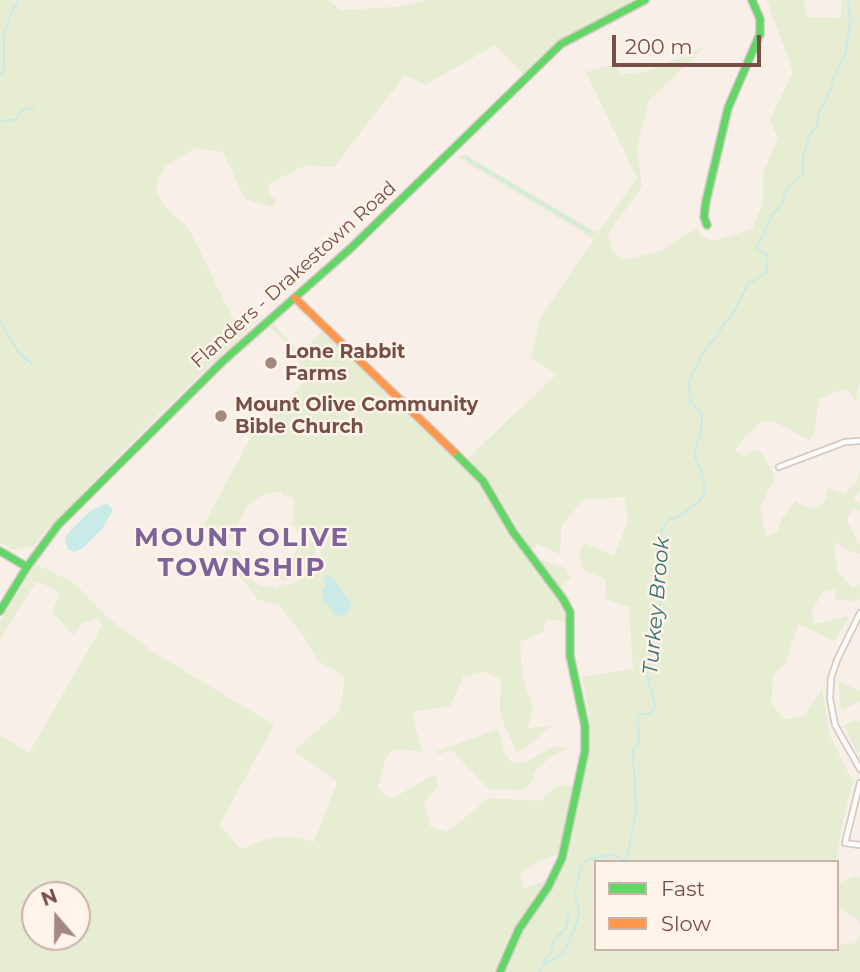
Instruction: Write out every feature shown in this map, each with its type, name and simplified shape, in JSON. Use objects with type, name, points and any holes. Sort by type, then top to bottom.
[{"type":"street","name":"Flanders - Drakestown Road","points":[[0,611],[44,542],[68,513],[213,370],[351,248],[561,44],[645,0]]},
{"type":"street","points":[[707,225],[704,217],[706,201],[728,108],[760,34],[760,19],[752,0]]},
{"type":"street","points":[[295,298],[483,481],[513,532],[563,599],[569,612],[570,656],[585,726],[585,751],[562,858],[548,887],[519,929],[500,972]]},
{"type":"street","points":[[779,467],[845,442],[860,441]]},
{"type":"street","points":[[0,551],[27,567]]},
{"type":"street","points":[[860,613],[836,660],[831,678],[830,699],[835,725],[860,769]]},
{"type":"street","points":[[860,783],[845,843],[860,845]]},
{"type":"green space","points":[[0,0],[328,0],[341,10],[396,7],[429,0],[639,0],[576,31],[553,47],[524,75],[495,45],[425,85],[405,75],[334,167],[306,165],[268,184],[270,195],[277,199],[272,207],[245,199],[223,152],[195,148],[166,166],[158,179],[156,192],[165,207],[189,229],[233,319],[264,315],[160,413],[47,529],[34,546],[12,550],[0,542]]},
{"type":"green space","points":[[767,0],[803,0],[807,17],[841,18],[842,0],[860,0],[860,382],[856,401],[843,389],[819,399],[814,435],[809,440],[773,421],[762,421],[735,450],[746,457],[751,451],[760,450],[775,477],[760,508],[766,537],[777,532],[781,520],[795,501],[812,509],[826,501],[828,488],[844,494],[857,482],[860,471],[860,491],[853,499],[860,504],[860,511],[854,508],[847,519],[860,544],[860,554],[846,550],[837,542],[834,546],[838,573],[853,588],[860,584],[859,601],[836,600],[834,589],[823,592],[811,612],[814,624],[850,616],[834,641],[798,624],[785,664],[773,675],[771,703],[784,719],[804,716],[822,688],[830,736],[853,782],[836,860],[594,860],[594,951],[839,951],[839,945],[856,943],[860,935],[860,972],[502,972],[523,928],[556,877],[589,745],[589,713],[582,677],[633,669],[629,607],[606,599],[606,580],[584,570],[579,553],[584,543],[614,556],[628,521],[624,497],[585,499],[562,524],[560,554],[537,544],[530,548],[491,484],[466,460],[556,375],[531,357],[540,318],[594,239],[457,157],[464,154],[598,233],[637,178],[586,72],[615,64],[621,74],[646,72],[706,46],[649,100],[637,148],[642,187],[608,233],[612,251],[625,260],[661,251],[696,228],[702,237],[714,241],[752,229],[763,203],[763,173],[778,138],[770,120],[793,72]]},
{"type":"green space","points":[[274,324],[300,354],[324,329],[483,487],[514,542],[562,605],[567,622],[547,619],[543,632],[520,642],[523,679],[533,709],[527,729],[552,725],[517,752],[500,710],[501,680],[485,671],[463,677],[450,706],[413,712],[423,752],[395,749],[386,756],[378,787],[392,799],[435,774],[438,785],[424,803],[431,827],[447,832],[489,798],[540,801],[560,784],[573,787],[564,838],[558,854],[537,862],[520,875],[523,889],[550,879],[514,931],[497,972],[0,972],[0,735],[29,753],[102,626],[99,619],[93,619],[82,624],[74,636],[52,612],[60,594],[36,582],[0,639],[0,621],[36,564],[74,583],[108,618],[153,652],[274,725],[219,825],[241,849],[269,838],[295,837],[314,842],[337,782],[294,751],[340,711],[345,677],[317,660],[305,638],[279,605],[258,600],[223,554],[227,550],[239,551],[243,566],[253,581],[278,589],[279,585],[293,584],[312,571],[320,557],[321,543],[315,534],[301,534],[295,528],[291,520],[295,521],[295,500],[283,495],[282,491],[264,494],[248,505],[240,519],[237,530],[239,535],[236,538],[220,539],[214,535],[209,536],[203,526],[251,437],[308,378],[297,355],[268,325]]},
{"type":"green space","points":[[302,539],[313,541],[316,548],[313,560],[304,571],[284,581],[280,579],[281,575],[268,572],[271,565],[278,571],[286,571]]},
{"type":"green space","points":[[532,554],[541,560],[566,568],[571,579],[558,588]]},
{"type":"green space","points":[[838,681],[860,691],[860,701],[841,710]]},
{"type":"green space","points":[[856,719],[860,722],[860,759],[844,726]]},
{"type":"green space","points":[[498,729],[504,752],[512,763],[526,762],[552,747],[569,748],[550,757],[534,772],[534,779],[524,790],[488,789],[452,750],[440,754],[435,752]]},
{"type":"green space","points":[[860,877],[860,924],[857,919],[839,909],[840,882]]},
{"type":"water","points":[[107,503],[113,510],[102,529],[84,547],[75,552],[68,550],[65,538],[70,531],[90,511]]},
{"type":"water","points":[[328,575],[334,579],[350,602],[347,614],[332,614],[334,612],[322,601],[322,589],[326,587],[323,578]]},
{"type":"waterway","points":[[0,75],[4,69],[4,35],[17,0]]},
{"type":"waterway","name":"Turkey Brook","points":[[539,972],[544,964],[563,954],[575,927],[579,914],[575,892],[581,866],[585,861],[603,856],[614,854],[621,860],[626,860],[628,855],[636,809],[633,753],[634,747],[639,743],[638,717],[641,714],[651,714],[655,705],[647,675],[661,600],[658,590],[662,529],[668,520],[681,515],[700,501],[705,492],[701,469],[694,455],[702,427],[702,413],[690,401],[689,381],[704,351],[731,317],[748,284],[766,273],[768,254],[756,250],[772,215],[782,204],[787,187],[803,175],[803,156],[810,135],[817,127],[818,115],[846,52],[850,19],[848,0]]},
{"type":"waterway","points":[[0,122],[17,119],[20,111],[34,107]]},
{"type":"waterway","points":[[466,158],[590,232]]},
{"type":"waterway","points":[[0,321],[19,353],[33,365]]},
{"type":"waterway","points":[[544,961],[551,952],[554,940],[566,928],[569,912]]},
{"type":"traffic: fast","points":[[0,611],[27,567],[58,525],[223,361],[351,248],[561,44],[645,0]]},
{"type":"traffic: fast","points":[[707,225],[704,217],[706,201],[728,108],[760,34],[760,19],[752,0]]},
{"type":"traffic: fast","points":[[454,452],[483,481],[513,532],[570,612],[570,656],[585,726],[585,751],[562,858],[548,887],[519,929],[500,972]]},
{"type":"traffic: fast","points":[[0,551],[27,567]]},
{"type":"traffic: slow","points":[[295,298],[454,452]]},
{"type":"place","name":"Lone Rabbit Farms","points":[[271,363]]},
{"type":"place","name":"Mount Olive Community Bible Church","points":[[221,416]]},
{"type":"district","name":"MOUNT OLIVE TOWNSHIP","points":[[242,553]]}]
